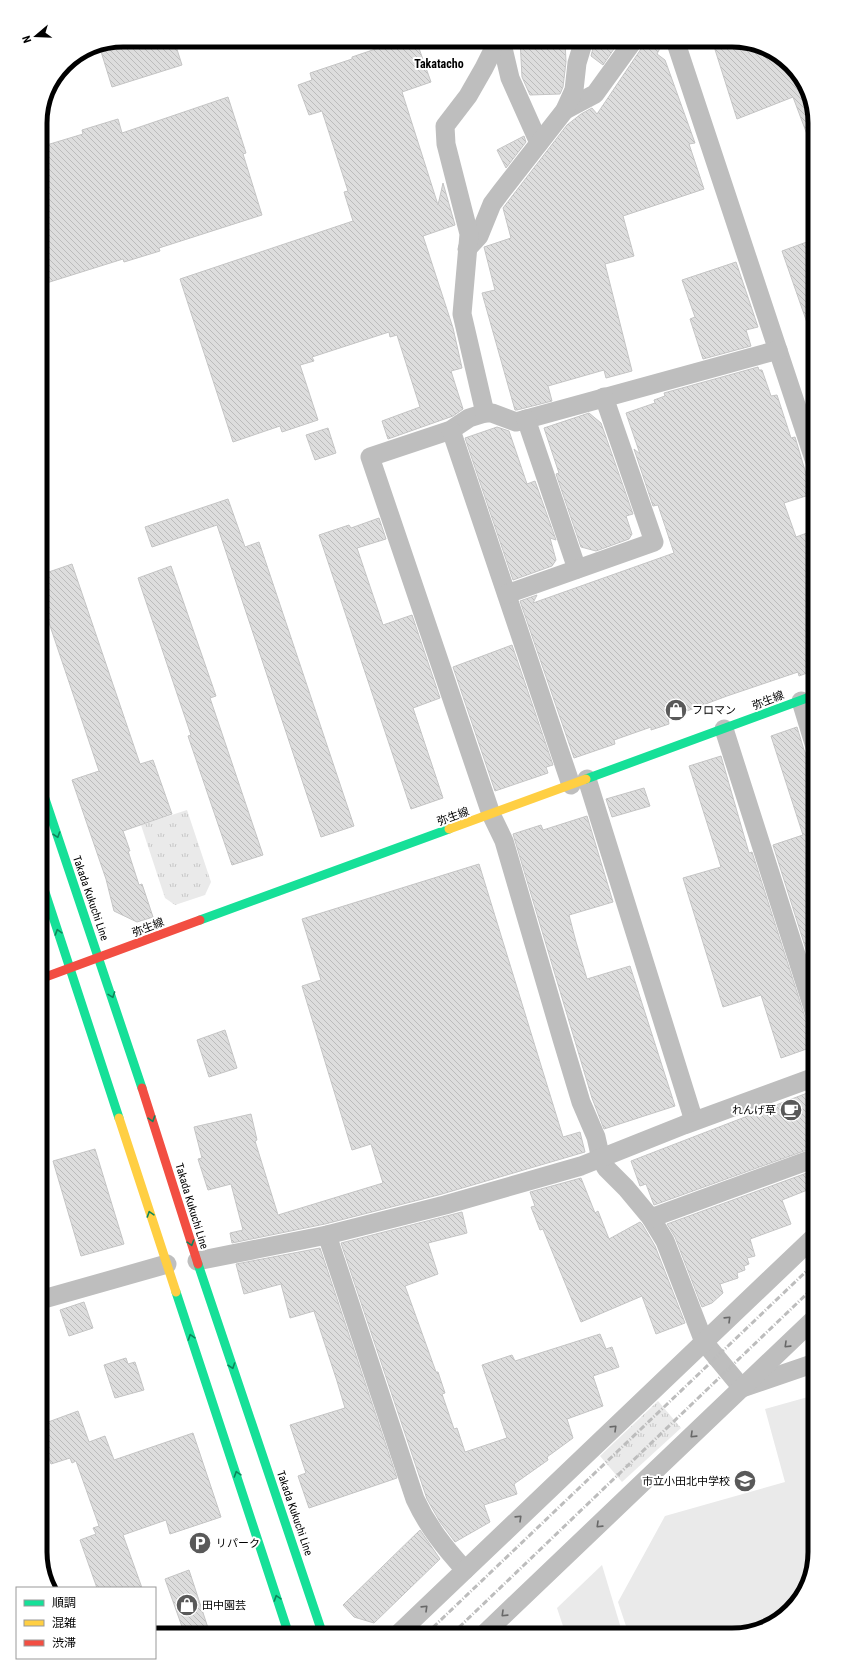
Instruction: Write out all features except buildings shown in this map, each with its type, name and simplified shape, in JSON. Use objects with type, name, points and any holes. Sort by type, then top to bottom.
[{"type":"main road","name":"弥生線","points":[[47,977],[808,698]]},
{"type":"main road","name":"Takada Kukuchi Line","points":[[47,805],[99,959],[118,1009],[196,1261],[321,1628]]},
{"type":"main road","points":[[47,899],[287,1628]]},
{"type":"street","points":[[485,413],[462,314],[469,234],[446,144],[445,126],[468,96],[492,52],[492,47]]},
{"type":"street","points":[[503,47],[510,78],[539,143]]},
{"type":"street","points":[[467,250],[479,236],[492,204],[565,110],[574,90],[577,63],[582,47]]},
{"type":"street","points":[[565,110],[595,94],[629,47]]},
{"type":"street","points":[[677,47],[808,441]]},
{"type":"street","points":[[742,1388],[704,1342],[665,1241],[651,1218],[626,1188],[606,1168],[601,1159],[596,1137],[581,1102],[504,841],[491,814],[370,457],[451,430],[469,418],[485,413],[492,413],[516,422],[778,350]]},
{"type":"street","points":[[507,594],[654,542],[604,397]]},
{"type":"street","points":[[526,419],[577,569]]},
{"type":"street","points":[[451,430],[507,594],[579,782],[694,1121]]},
{"type":"street","points":[[724,729],[808,992]]},
{"type":"street","points":[[196,1261],[327,1235],[445,1205],[601,1159],[694,1121],[808,1080]]},
{"type":"street","points":[[651,1218],[808,1161]]},
{"type":"street","points":[[327,1235],[415,1499],[425,1519],[441,1543],[465,1570]]},
{"type":"street","points":[[404,1628],[808,1243]]},
{"type":"street","points":[[47,1298],[167,1264]]},
{"type":"street","points":[[490,1628],[808,1325]]},
{"type":"street","points":[[742,1388],[808,1364]]},
{"type":"green space","points":[[187,810],[211,882],[205,895],[175,905],[165,898],[141,825]]},
{"type":"green space","points":[[808,1397],[808,1552],[805,1572],[800,1586],[795,1594],[786,1606],[770,1618],[747,1627],[627,1628],[618,1602],[665,1516],[785,1482],[765,1409]]},
{"type":"green space","points":[[658,1401],[681,1428],[622,1482],[600,1456]]},
{"type":"green space","points":[[602,1565],[621,1628],[564,1628],[557,1608]]},
{"type":"railway","points":[[432,1628],[808,1270]]},
{"type":"railway","points":[[458,1628],[808,1293]]},
{"type":"traffic: fast","points":[[586,779],[808,698]]},
{"type":"traffic: fast","points":[[47,805],[142,1088]]},
{"type":"traffic: fast","points":[[200,920],[449,829]]},
{"type":"traffic: fast","points":[[47,898],[119,1118]]},
{"type":"traffic: fast","points":[[198,1264],[321,1628]]},
{"type":"traffic: fast","points":[[176,1292],[287,1628]]},
{"type":"traffic: slow","points":[[449,829],[586,779]]},
{"type":"traffic: slow","points":[[119,1118],[176,1292]]},
{"type":"traffic: jam","points":[[47,976],[200,920]]},
{"type":"traffic: jam","points":[[142,1088],[198,1264]]},
{"type":"place","name":"フロマン","points":[[676,710]]},
{"type":"place","name":"れんげ草","points":[[791,1110]]},
{"type":"place","name":"市立小田北中学校","points":[[745,1481]]},
{"type":"place","name":"リパーク","points":[[200,1543]]},
{"type":"place","name":"田中園芸","points":[[187,1605]]},
{"type":"district","name":"Takatacho","points":[[439,64]]}]
